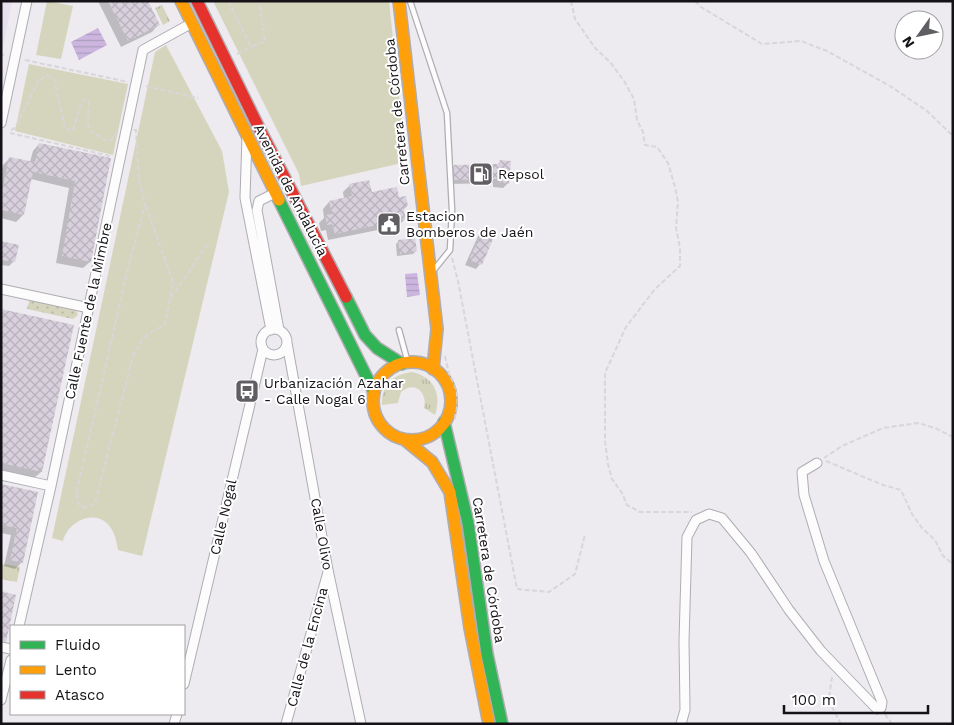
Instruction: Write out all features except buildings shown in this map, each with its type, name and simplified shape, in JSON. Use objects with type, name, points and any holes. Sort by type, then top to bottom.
[{"type":"main road","name":"Avenida de Andalucía","points":[[181,1],[374,392]]},
{"type":"main road","name":"Avenida de Andalucía","points":[[197,1],[364,335],[377,348],[405,363]]},
{"type":"main road","name":"Carretera de Córdoba","points":[[399,1],[437,329],[433,369]]},
{"type":"main road","points":[[405,363],[421,364],[433,369],[442,377],[448,388],[450,399],[449,411],[444,422],[437,431],[427,437],[416,440],[392,435],[376,417],[373,405],[374,392],[378,381],[386,372],[405,363]]},
{"type":"main road","name":"Carretera de Córdoba","points":[[444,422],[468,523],[488,654],[502,724]]},
{"type":"main road","name":"Carretera de Córdoba","points":[[404,439],[432,462],[450,492],[470,628],[489,724]]},
{"type":"street","points":[[1,123],[27,1]]},
{"type":"street","name":"Calle Fuente de la Mimbre","points":[[19,625],[51,486],[142,50],[192,23]]},
{"type":"street","points":[[247,137],[245,198],[275,330]]},
{"type":"street","points":[[275,193],[259,201],[257,210],[275,330]]},
{"type":"street","points":[[1,289],[89,308]]},
{"type":"street","points":[[275,330],[285,335],[287,343],[284,350],[277,355],[269,354],[263,349],[261,341],[264,334],[275,330]]},
{"type":"street","name":"Calle Olivo","points":[[287,343],[328,570],[361,724]]},
{"type":"street","name":"Calle Nogal","points":[[185,680],[263,349]]},
{"type":"street","points":[[681,724],[685,710],[684,641],[687,537],[696,520],[709,514],[722,518],[752,553],[789,610],[821,651],[877,708],[881,708],[882,702],[824,561],[804,495],[802,472],[817,463]]},
{"type":"street","points":[[1,475],[51,486]]},
{"type":"street","name":"Calle de la Encina","points":[[286,724],[328,570]]},
{"type":"street","points":[[1,700],[10,664]]},
{"type":"lane","points":[[410,1],[447,113],[452,210],[450,250],[430,274]]},
{"type":"lane","points":[[399,330],[405,363]]},
{"type":"path","points":[[228,1],[251,47]]},
{"type":"path","points":[[237,54],[265,41],[259,1]]},
{"type":"path","points":[[571,1],[575,19],[595,48],[610,62],[634,99],[637,120],[644,132],[645,145],[657,147],[668,163],[678,202],[676,228],[680,248],[680,266],[655,289],[626,327],[605,373],[605,441],[612,479],[622,493],[627,505],[640,512],[691,512],[704,516]]},
{"type":"path","points":[[695,1],[701,7],[762,44],[801,41],[827,51],[890,86],[927,111],[953,136]]},
{"type":"path","points":[[25,60],[131,83]]},
{"type":"path","points":[[11,130],[14,128],[39,80],[47,75],[54,78],[65,128],[72,131],[80,103],[85,99],[89,102],[88,124],[91,132],[108,141],[116,133]]},
{"type":"path","points":[[146,86],[198,98]]},
{"type":"path","points":[[136,130],[139,180],[145,204],[173,282],[164,324],[144,337],[133,356],[95,503],[84,508],[79,504],[76,494],[127,273],[145,204]]},
{"type":"path","points":[[10,133],[115,157]]},
{"type":"path","points":[[170,300],[209,242]]},
{"type":"path","points":[[450,250],[458,280],[517,589],[549,592],[575,574],[585,535]]},
{"type":"path","points":[[953,437],[918,423],[883,428],[842,446],[823,459],[883,485],[901,490],[912,514],[922,528],[935,540],[943,556],[953,564]]},
{"type":"path","points":[[831,661],[832,682],[829,697],[841,724]]},
{"type":"shaded area","points":[[1,1],[12,1],[2,52],[1,52]]},
{"type":"shaded area","points":[[98,28],[107,45],[79,60],[71,42]]},
{"type":"shaded area","points":[[417,273],[420,295],[407,297],[405,274]]},
{"type":"green space","points":[[47,1],[73,6],[61,59],[36,55]]},
{"type":"green space","points":[[213,1],[389,1],[406,162],[301,186],[299,174]]},
{"type":"green space","points":[[162,5],[170,21],[163,25],[155,8]]},
{"type":"green space","points":[[166,45],[222,151],[229,192],[142,556],[118,550],[112,530],[104,521],[98,518],[85,518],[79,521],[69,529],[63,541],[52,538],[155,52]]},
{"type":"green space","points":[[29,64],[128,84],[113,155],[15,131]]},
{"type":"green space","points":[[30,298],[75,308],[78,315],[73,319],[27,309]]},
{"type":"green space","points":[[412,372],[420,374],[431,382],[437,393],[435,415],[424,408],[424,397],[419,389],[411,387],[401,392],[398,403],[382,405],[382,398],[389,382],[399,375]]},
{"type":"green space","points":[[1,563],[20,567],[17,582],[1,579]]},
{"type":"traffic: fast","points":[[279,200],[374,392]]},
{"type":"traffic: fast","points":[[346,297],[365,335],[377,348],[402,364]]},
{"type":"traffic: fast","points":[[444,422],[468,523],[487,654],[502,724]]},
{"type":"traffic: slow","points":[[181,1],[279,200]]},
{"type":"traffic: slow","points":[[399,1],[437,329],[433,369]]},
{"type":"traffic: slow","points":[[412,362],[427,365],[439,374],[448,386],[451,401],[448,416],[439,428],[427,437],[412,440],[397,437],[385,428],[376,416],[373,401],[376,386],[385,374],[397,365],[412,362]]},
{"type":"traffic: slow","points":[[404,439],[432,462],[450,492],[470,628],[489,724]]},
{"type":"traffic: jam","points":[[197,1],[259,128],[346,297]]},
{"type":"place","name":"Repsol","points":[[481,174]]},
{"type":"place","name":"Estacion Bomberos de Jaén","points":[[389,224]]},
{"type":"place","name":"Urbanización Azahar - Calle Nogal 6","points":[[247,391]]}]
